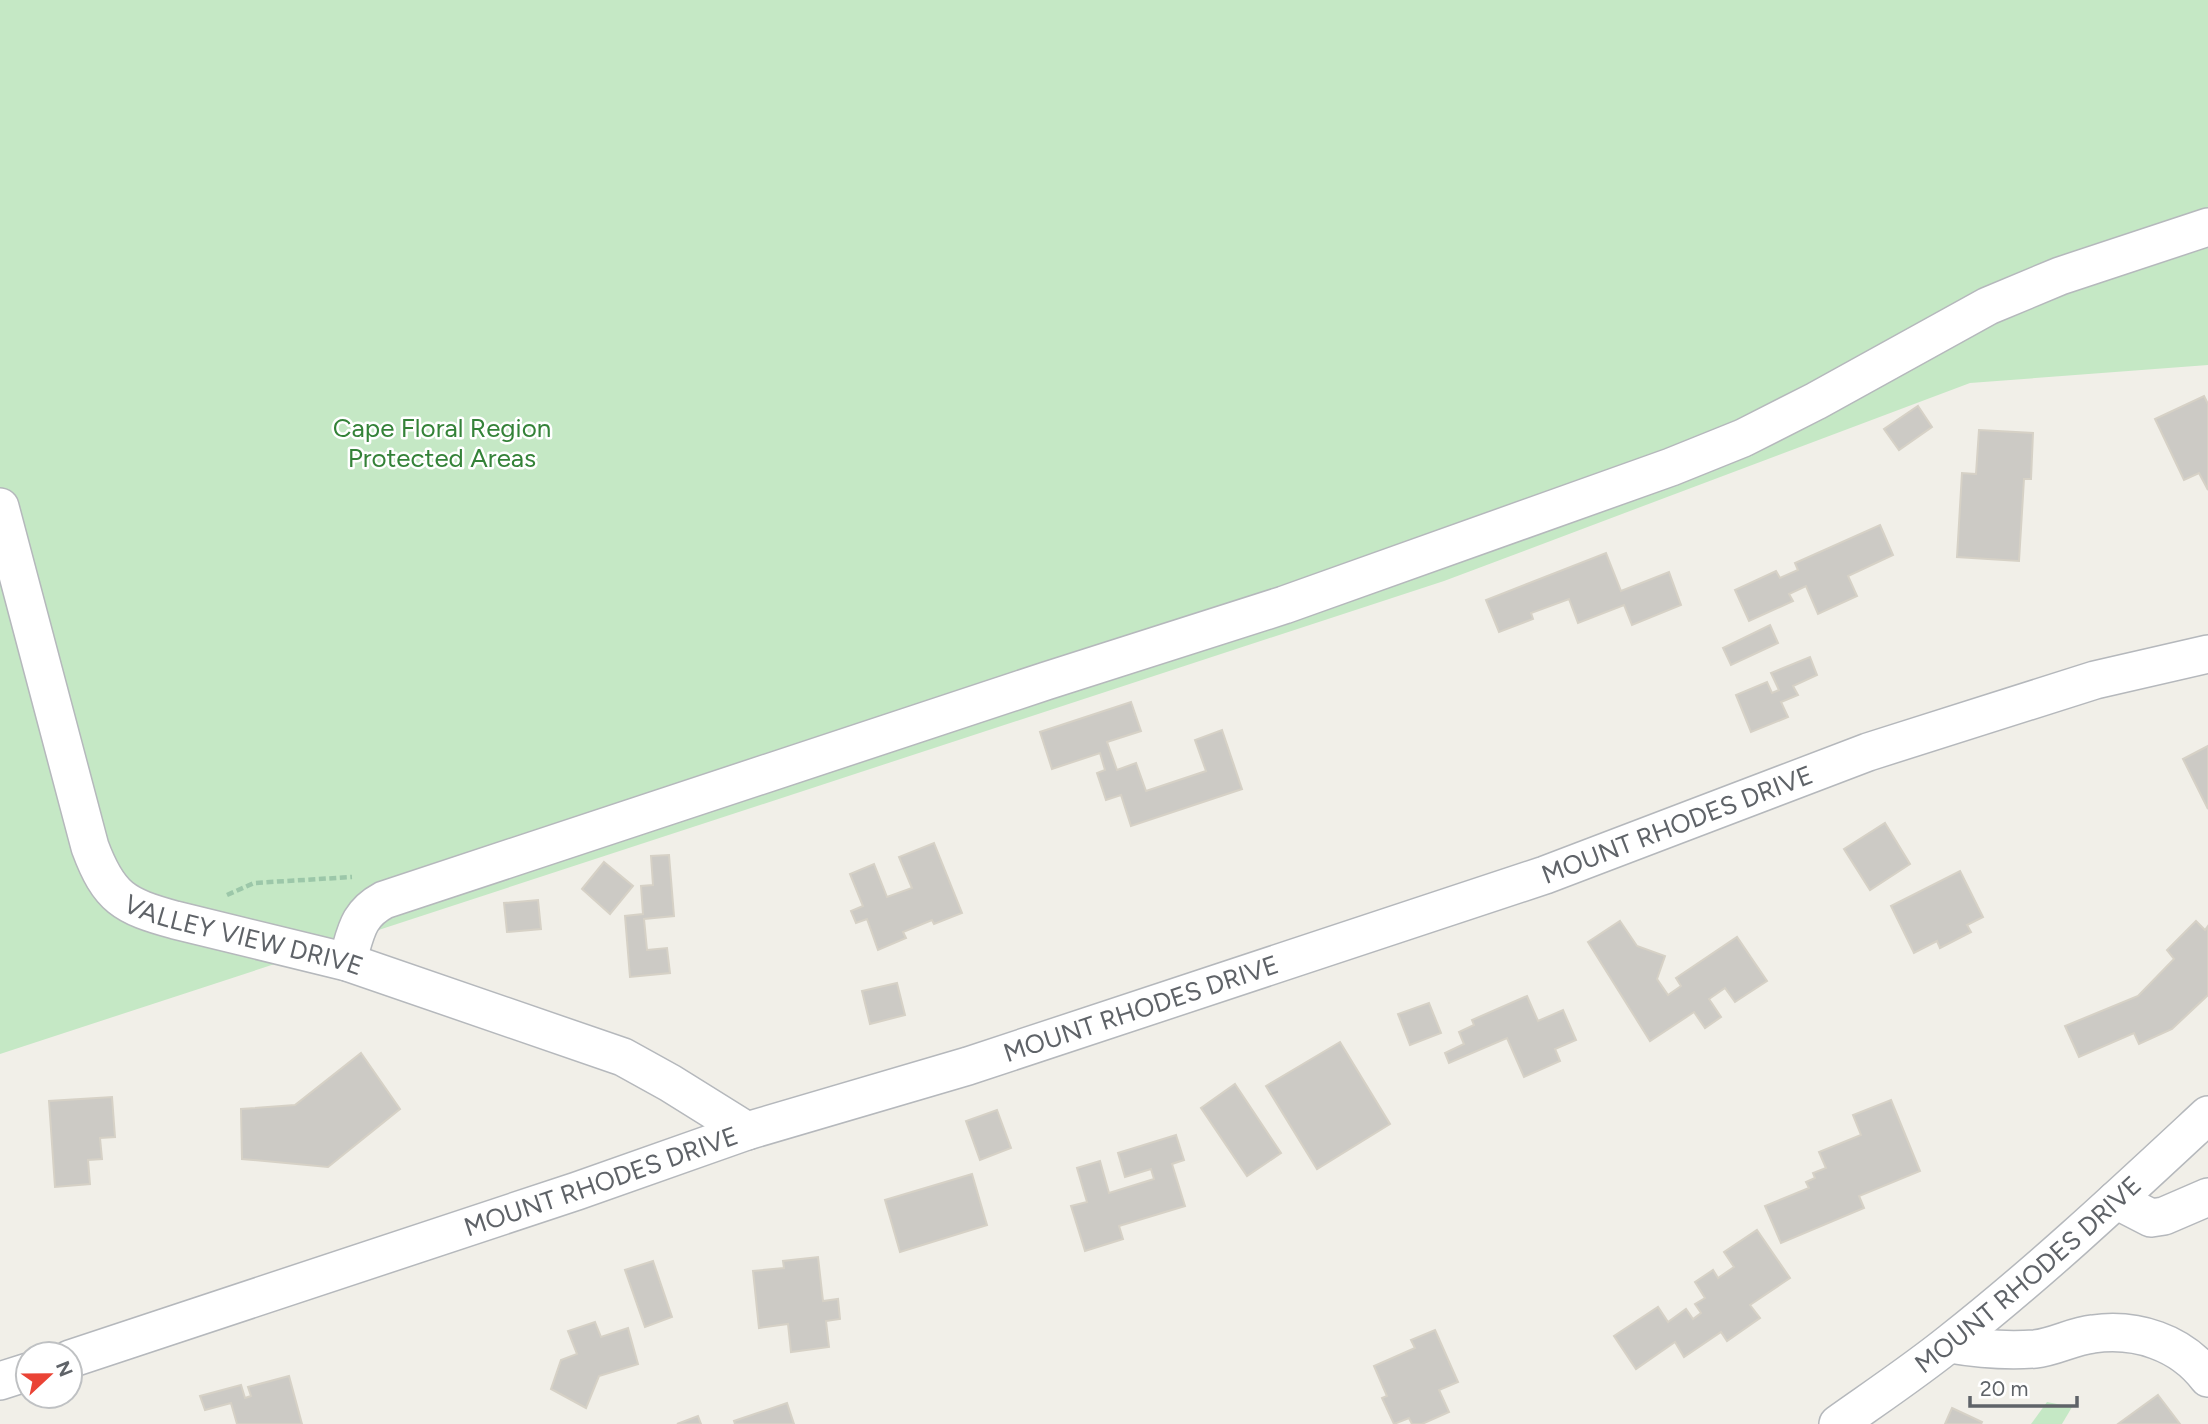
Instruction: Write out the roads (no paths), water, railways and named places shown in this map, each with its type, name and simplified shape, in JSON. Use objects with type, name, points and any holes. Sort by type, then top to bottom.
[{"type":"street","points":[[346,962],[361,917],[370,908],[398,895],[1032,685],[1284,605],[1671,467],[1743,438],[1988,306],[2060,276],[2208,227]]},
{"type":"street","name":"VALLEY VIEW DRIVE","points":[[0,507],[81,816],[96,864],[108,885],[123,901],[175,920],[346,962],[623,1058],[670,1083],[747,1131]]},
{"type":"street","name":"MOUNT RHODES DRIVE","points":[[84,1354],[577,1191],[747,1131],[968,1066],[1545,875],[1868,752],[2095,680],[2208,653]]},
{"type":"street","name":"MOUNT RHODES DRIVE","points":[[1838,1424],[1950,1343],[2116,1200],[2208,1115]]},
{"type":"street","points":[[2116,1200],[2151,1218],[2164,1216],[2208,1197]]},
{"type":"street","points":[[1950,1343],[1991,1351],[2039,1349],[2092,1334],[2126,1333],[2161,1340],[2182,1353],[2208,1378]]},
{"type":"park label","name":"Cape Floral Region Protected Areas","points":[[442,443]]}]
